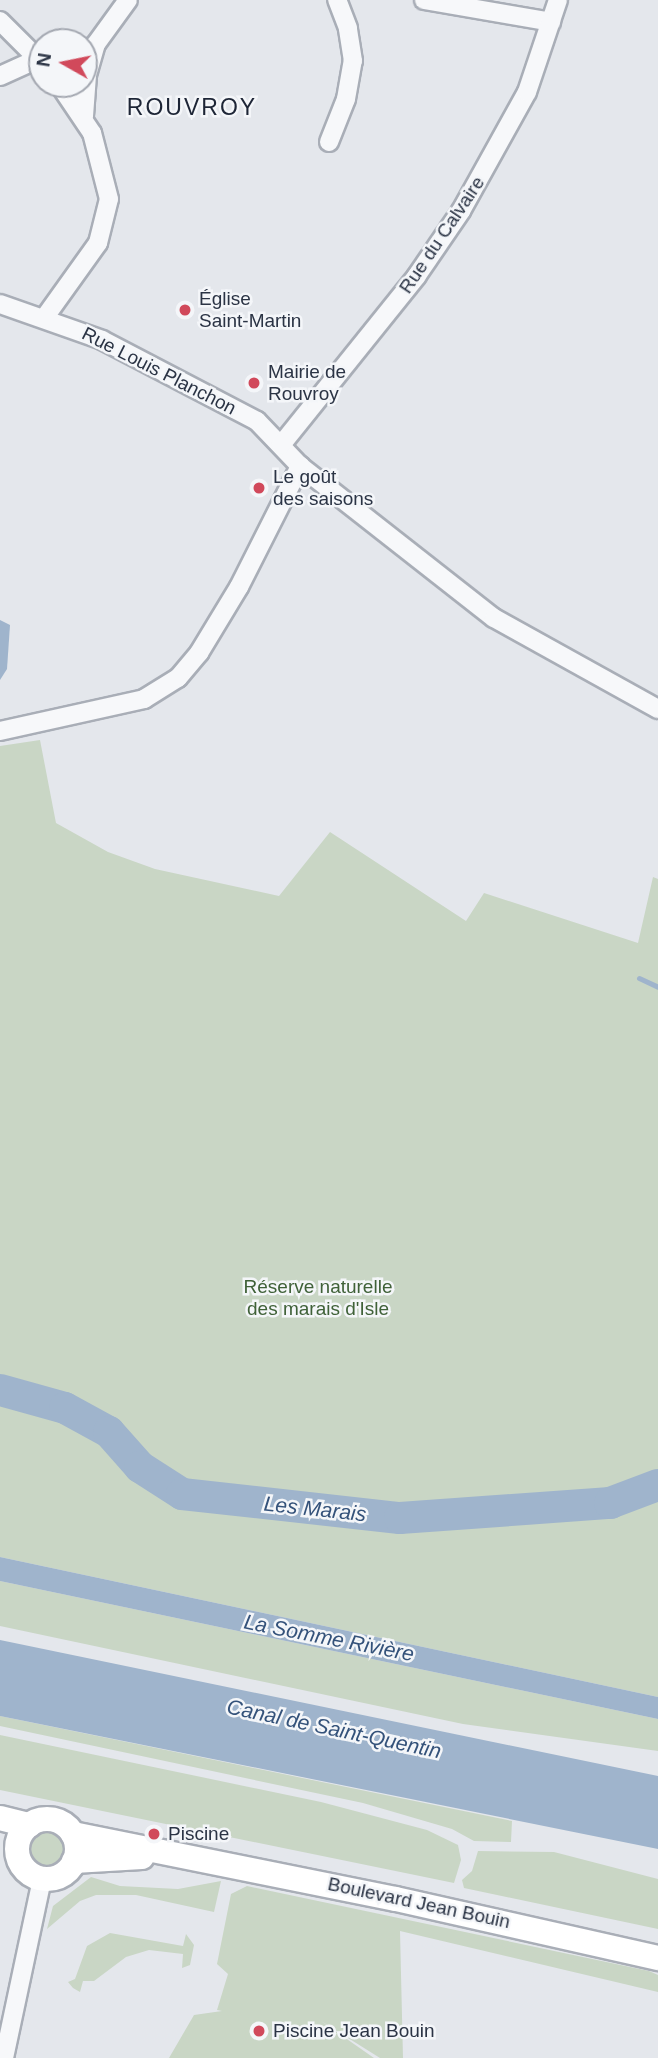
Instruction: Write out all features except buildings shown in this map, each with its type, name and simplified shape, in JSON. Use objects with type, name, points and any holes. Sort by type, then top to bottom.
[{"type":"street","points":[[98,36],[128,0]]},
{"type":"street","points":[[329,142],[346,99],[353,61],[348,28],[337,0]]},
{"type":"street","points":[[424,0],[551,22]]},
{"type":"street","name":"Rue du Calvaire","points":[[281,445],[416,277],[461,211],[513,123],[558,0]]},
{"type":"street","points":[[0,21],[28,47]]},
{"type":"street","points":[[0,76],[28,64]]},
{"type":"street","points":[[45,317],[98,243],[107,214],[105,174],[84,116],[70,98]]},
{"type":"street","points":[[84,116],[85,98]]},
{"type":"street","name":"Rue Louis Planchon","points":[[0,304],[45,317],[208,393],[257,421],[300,466],[494,618],[658,709]]},
{"type":"street","points":[[0,731],[144,699],[178,678],[199,653],[239,587],[300,466]]},
{"type":"street","points":[[0,1818],[29,1825]]},
{"type":"street","points":[[38,1820],[58,1821],[73,1834],[74,1861],[64,1873],[42,1879],[26,1870],[9,1843],[38,1820]]},
{"type":"street","name":"Boulevard Jean Bouin","points":[[73,1834],[178,1854],[658,1958]]},
{"type":"street","name":"Boulevard Jean Bouin","points":[[74,1861],[178,1854]]},
{"type":"street","points":[[4,2058],[42,1879]]},
{"type":"green space","name":"Réserve naturelle des marais d'Isle","points":[[40,740],[56,823],[108,852],[155,869],[279,896],[330,832],[466,921],[484,893],[638,943],[653,877],[658,879],[658,1697],[0,1557],[0,746]]},
{"type":"green space","points":[[0,1581],[658,1719],[658,1751],[463,1724],[0,1626]]},
{"type":"green space","points":[[0,1716],[512,1821],[511,1842],[474,1841],[452,1829],[363,1803],[0,1726]]},
{"type":"green space","points":[[0,1735],[321,1802],[427,1830],[458,1845],[461,1860],[454,1883],[0,1790]]},
{"type":"green space","points":[[47,1829],[61,1834],[66,1848],[61,1862],[47,1867],[33,1862],[28,1848],[33,1834]]},
{"type":"green space","points":[[478,1851],[554,1852],[658,1879],[658,1929],[464,1888],[462,1880],[472,1871]]},
{"type":"green space","points":[[91,1877],[120,1886],[178,1889],[221,1881],[214,1912],[136,1895],[96,1895],[80,1901],[47,1929],[53,1906]]},
{"type":"green space","points":[[247,1886],[649,1971],[658,1975],[658,1992],[400,1931],[403,2058],[380,2058],[321,2021],[374,2058],[169,2058],[194,2015],[222,2011],[217,2010],[228,1974],[217,1964],[231,1894]]},
{"type":"green space","points":[[110,1933],[183,1946],[186,1934],[194,1945],[190,1965],[182,1968],[183,1954],[149,1950],[126,1957],[94,1981],[83,1981],[80,1992],[73,1988],[68,1982],[75,1979],[87,1946]]},
{"type":"water","points":[[0,620],[10,625],[7,669],[0,680]]},
{"type":"water","name":"La Somme Rivière","points":[[0,1557],[658,1697],[658,1719],[0,1581]]},
{"type":"water","name":"Canal de Saint-Quentin","points":[[0,1640],[658,1776],[658,1849],[0,1716]]},
{"type":"waterway","name":"Les Marais","points":[[639,978],[658,987]]},
{"type":"waterway","name":"Les Marais","points":[[0,1390],[65,1408],[109,1432],[140,1467],[182,1494],[400,1518],[610,1503],[658,1485]]},
{"type":"place","name":"Église Saint-Martin","points":[[185,310]]},
{"type":"place","name":"Mairie de Rouvroy","points":[[254,383]]},
{"type":"place","name":"Le goût des saisons","points":[[259,488]]},
{"type":"place","name":"Piscine","points":[[154,1834]]},
{"type":"place","name":"Piscine Jean Bouin","points":[[259,2031]]},
{"type":"district","name":"ROUVROY","points":[[192,107]]}]
